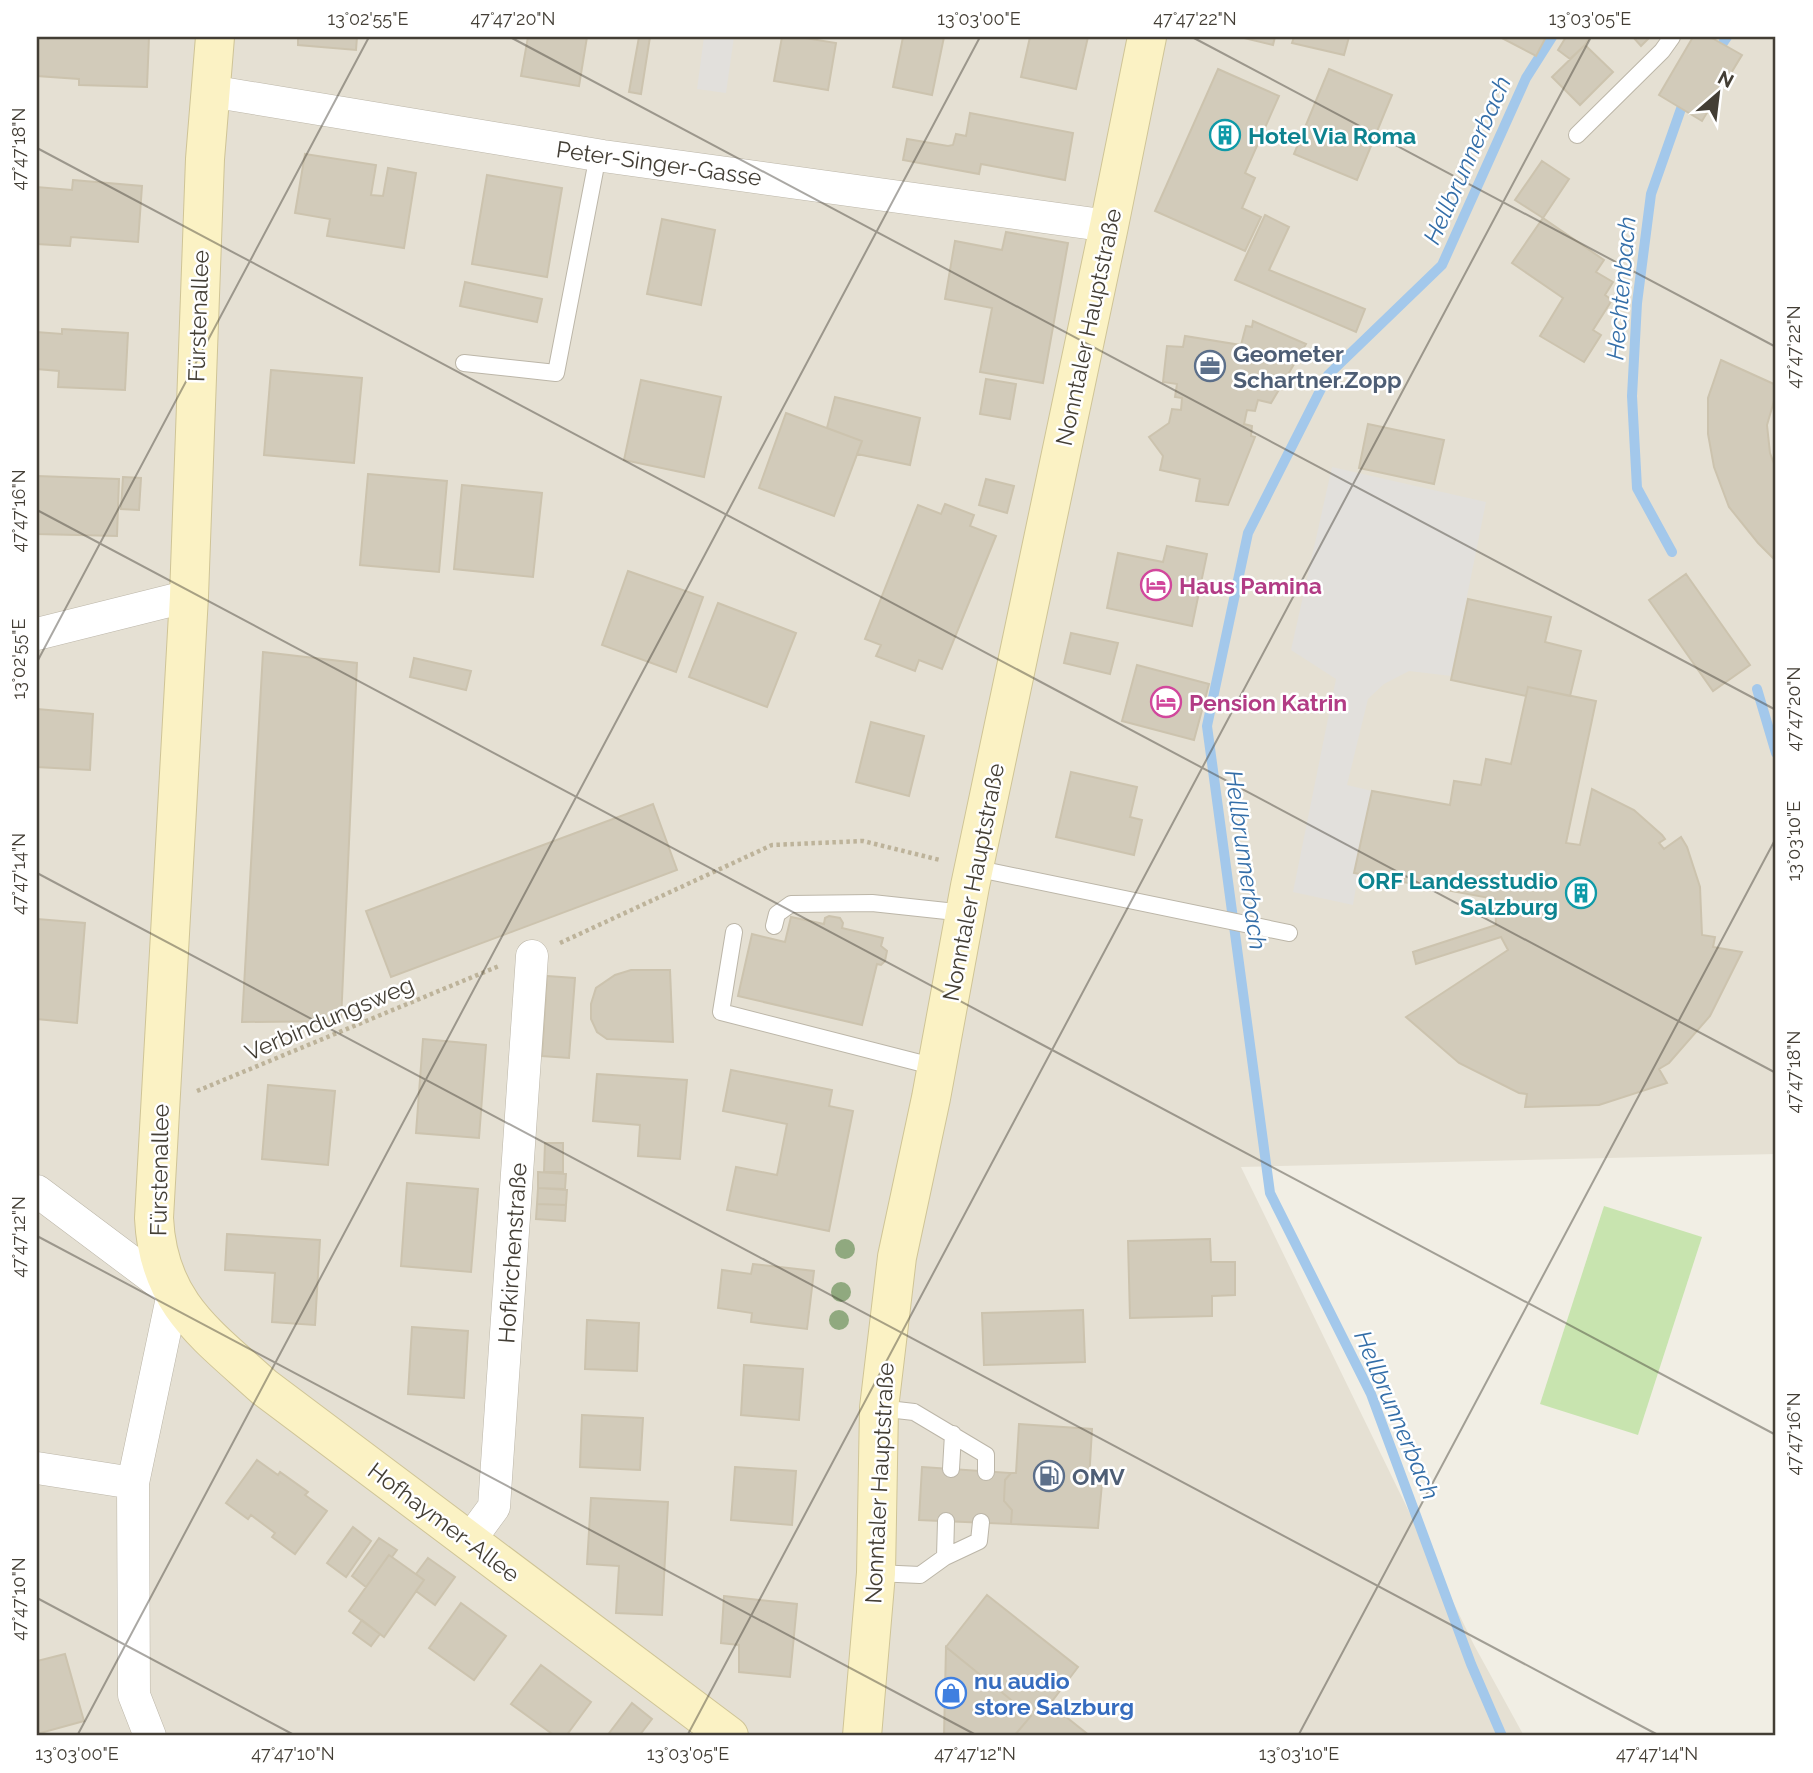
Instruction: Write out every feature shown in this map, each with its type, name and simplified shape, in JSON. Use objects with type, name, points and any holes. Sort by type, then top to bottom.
[{"type":"street","name":"Fürstenallee","points":[[173,1293],[155,1242],[154,1218],[184,645],[189,596],[193,439],[215,37]]},
{"type":"street","name":"Nonntaler Hauptstraße","points":[[862,1736],[876,1573],[879,1408],[897,1257],[965,913],[956,864],[1110,226],[1147,37]]},
{"type":"street","name":"Peter-Singer-Gasse","points":[[210,91],[598,155],[1110,226]]},
{"type":"street","points":[[37,634],[189,596]]},
{"type":"street","name":"Hofkirchenstraße","points":[[469,1541],[494,1507],[532,956]]},
{"type":"street","points":[[37,1191],[173,1293],[133,1483],[134,1695],[150,1736]]},
{"type":"street","name":"Hofhaymer-Allee","points":[[173,1293],[210,1337],[264,1387],[729,1736]]},
{"type":"street","points":[[37,1468],[133,1483]]},
{"type":"lane","points":[[1577,135],[1662,51],[1672,37]]},
{"type":"lane","points":[[464,363],[556,373],[598,155]]},
{"type":"lane","points":[[956,864],[1289,933]]},
{"type":"lane","points":[[774,926],[777,914],[791,904],[872,903],[965,913]]},
{"type":"lane","points":[[734,932],[721,1012],[936,1068]]},
{"type":"lane","points":[[879,1408],[914,1412],[953,1434],[986,1455],[986,1472]]},
{"type":"lane","points":[[951,1469],[953,1434]]},
{"type":"lane","points":[[945,1557],[946,1521]]},
{"type":"lane","points":[[876,1573],[920,1575],[945,1557],[979,1541],[981,1522]]},
{"type":"path","name":"Verbindungsweg","points":[[194,1093],[495,968],[532,956],[772,845],[863,841],[956,864]]},
{"type":"shaded area","points":[[37,37],[1776,37],[1776,1154],[1241,1167],[1474,1645],[1524,1736],[37,1736]]},
{"type":"shaded area","points":[[704,37],[734,37],[726,93],[697,89]]},
{"type":"shaded area","points":[[1332,467],[1486,502],[1451,676],[1409,671],[1384,684],[1368,699],[1347,785],[1372,791],[1353,905],[1293,892],[1336,679],[1291,650]]},
{"type":"green space","points":[[1604,1206],[1702,1237],[1638,1435],[1540,1404]]},
{"type":"building","points":[[37,37],[149,37],[147,87],[79,85],[79,79],[37,76]]},
{"type":"building","points":[[298,37],[357,37],[356,50],[298,45]]},
{"type":"building","points":[[528,37],[587,37],[579,86],[521,76]]},
{"type":"building","points":[[639,37],[650,37],[641,94],[629,92]]},
{"type":"building","points":[[782,37],[836,43],[828,90],[774,81]]},
{"type":"building","points":[[903,37],[944,37],[932,95],[893,87]]},
{"type":"building","points":[[1030,37],[1088,37],[1076,89],[1021,77]]},
{"type":"building","points":[[1240,37],[1275,37],[1273,45]]},
{"type":"building","points":[[1294,37],[1349,37],[1344,55],[1292,43]]},
{"type":"building","points":[[1500,37],[1546,37],[1536,56]]},
{"type":"building","points":[[1566,37],[1590,37],[1570,59],[1558,50]]},
{"type":"building","points":[[1633,37],[1650,37],[1641,46]]},
{"type":"building","points":[[1693,37],[1710,37],[1742,55],[1702,121],[1659,95]]},
{"type":"building","points":[[1585,45],[1613,72],[1580,105],[1552,77]]},
{"type":"building","name":"Hotel Via Roma","points":[[1218,69],[1279,96],[1245,173],[1255,178],[1242,208],[1261,217],[1245,251],[1155,211]]},
{"type":"building","points":[[1329,69],[1392,95],[1357,180],[1294,154]]},
{"type":"building","points":[[970,113],[1073,133],[1065,180],[981,164],[979,174],[903,160],[907,139],[948,146],[953,145],[956,134],[966,136]]},
{"type":"building","points":[[305,154],[376,165],[371,195],[383,196],[388,168],[416,173],[404,248],[327,236],[330,219],[295,213]]},
{"type":"building","points":[[1542,161],[1569,179],[1543,218],[1515,200]]},
{"type":"building","points":[[487,175],[562,188],[547,277],[472,264]]},
{"type":"building","points":[[73,180],[142,186],[138,242],[71,237],[70,246],[37,244],[37,187],[72,190]]},
{"type":"building","points":[[1265,215],[1289,227],[1269,270],[1365,309],[1356,332],[1235,280]]},
{"type":"building","points":[[1543,218],[1604,260],[1596,272],[1613,282],[1605,295],[1612,300],[1593,330],[1601,335],[1584,362],[1540,336],[1563,298],[1512,263]]},
{"type":"building","points":[[662,219],[715,230],[701,305],[647,294]]},
{"type":"building","points":[[1006,232],[1068,243],[1043,383],[980,372],[992,308],[945,299],[955,241],[1002,250]]},
{"type":"building","points":[[465,282],[542,299],[537,322],[460,306]]},
{"type":"building","points":[[1253,321],[1306,344],[1271,403],[1258,400],[1255,411],[1247,410],[1244,424],[1252,426],[1251,436],[1255,437],[1228,505],[1196,501],[1200,479],[1160,470],[1163,456],[1149,437],[1169,423],[1172,409],[1181,410],[1182,398],[1175,397],[1177,384],[1163,382],[1167,346],[1183,347],[1185,336],[1241,345],[1246,326],[1252,327]]},
{"type":"building","points":[[62,329],[128,333],[125,390],[58,387],[59,371],[37,369],[37,332],[62,334]]},
{"type":"building","points":[[1721,360],[1776,385],[1767,425],[1770,453],[1776,469],[1776,561],[1729,507],[1714,467],[1708,434],[1708,398]]},
{"type":"building","points":[[271,370],[362,378],[354,463],[264,455]]},
{"type":"building","points":[[986,379],[1016,384],[1010,419],[980,414]]},
{"type":"building","points":[[641,380],[721,397],[704,477],[624,460]]},
{"type":"building","points":[[835,397],[920,418],[910,465],[857,454],[862,441],[827,428]]},
{"type":"building","points":[[786,413],[862,441],[834,516],[759,488]]},
{"type":"building","points":[[1368,424],[1444,440],[1434,484],[1359,468]]},
{"type":"building","points":[[368,474],[447,481],[439,572],[360,565]]},
{"type":"building","points":[[37,476],[119,479],[117,536],[37,534]]},
{"type":"building","points":[[123,477],[141,478],[139,510],[121,509]]},
{"type":"building","points":[[986,479],[1014,486],[1007,513],[979,505]]},
{"type":"building","points":[[462,485],[542,493],[533,577],[454,569]]},
{"type":"building","points":[[945,504],[974,515],[970,526],[996,536],[942,669],[919,660],[915,671],[876,656],[881,645],[865,639],[918,505],[941,514]]},
{"type":"building","name":"Haus Pamina","points":[[1167,546],[1207,554],[1192,626],[1107,608],[1118,553],[1163,562]]},
{"type":"building","points":[[628,571],[703,597],[676,672],[602,645]]},
{"type":"building","points":[[1686,574],[1750,665],[1713,691],[1649,600]]},
{"type":"building","points":[[1468,599],[1551,617],[1545,642],[1581,651],[1570,696],[1528,687],[1526,696],[1451,680]]},
{"type":"building","points":[[718,603],[796,633],[767,707],[689,677]]},
{"type":"building","points":[[1071,633],[1118,643],[1110,674],[1064,663]]},
{"type":"building","points":[[263,652],[357,663],[341,1021],[242,1022]]},
{"type":"building","points":[[414,658],[471,671],[466,690],[410,677]]},
{"type":"building","name":"Pension Katrin","points":[[1137,665],[1209,684],[1194,740],[1122,721]]},
{"type":"building","name":"ORF Landesstudio Salzburg","points":[[1528,687],[1596,701],[1566,843],[1580,845],[1592,789],[1634,810],[1662,835],[1665,839],[1659,843],[1664,849],[1681,837],[1700,887],[1702,935],[1715,937],[1713,947],[1742,952],[1710,1016],[1669,1063],[1659,1069],[1667,1083],[1599,1105],[1525,1107],[1527,1094],[1519,1093],[1459,1063],[1406,1017],[1508,950],[1501,937],[1416,964],[1413,952],[1496,925],[1495,899],[1354,873],[1372,791],[1450,805],[1454,781],[1481,785],[1486,759],[1511,764]]},
{"type":"building","points":[[37,709],[93,714],[90,770],[37,767]]},
{"type":"building","points":[[871,722],[924,736],[909,796],[856,782]]},
{"type":"building","points":[[1071,772],[1137,787],[1130,817],[1142,820],[1134,855],[1056,837]]},
{"type":"building","points":[[653,804],[677,870],[391,977],[366,911]]},
{"type":"building","points":[[791,917],[824,924],[825,918],[840,918],[842,928],[883,938],[881,946],[887,951],[885,961],[881,965],[877,964],[862,1025],[738,996],[752,934],[785,942]]},
{"type":"building","points":[[37,919],[85,923],[77,1023],[37,1019]]},
{"type":"building","points":[[631,970],[670,970],[673,1042],[607,1039],[597,1032],[591,1019],[591,1004],[596,988],[615,975]]},
{"type":"building","points":[[547,976],[575,978],[569,1058],[542,1056]]},
{"type":"building","points":[[423,1039],[486,1045],[479,1138],[416,1133]]},
{"type":"building","points":[[731,1070],[832,1090],[829,1106],[853,1111],[829,1231],[727,1210],[736,1167],[777,1175],[787,1124],[723,1111]]},
{"type":"building","points":[[597,1074],[687,1080],[680,1159],[638,1156],[640,1125],[593,1121]]},
{"type":"building","points":[[268,1085],[335,1091],[328,1165],[262,1159]]},
{"type":"building","points":[[545,1143],[563,1143],[563,1172],[544,1172]]},
{"type":"building","points":[[538,1172],[566,1174],[565,1189],[538,1188]]},
{"type":"building","points":[[407,1183],[478,1189],[471,1272],[401,1266]]},
{"type":"building","points":[[538,1188],[567,1190],[566,1205],[537,1204]]},
{"type":"building","points":[[537,1204],[566,1205],[565,1221],[536,1219]]},
{"type":"building","points":[[227,1234],[320,1240],[315,1325],[272,1322],[275,1273],[225,1270]]},
{"type":"building","points":[[1210,1239],[1211,1262],[1235,1262],[1235,1295],[1212,1296],[1212,1316],[1130,1318],[1128,1241]]},
{"type":"building","points":[[753,1264],[814,1271],[807,1329],[751,1322],[752,1313],[718,1308],[722,1270],[751,1274]]},
{"type":"building","points":[[1083,1310],[1085,1362],[984,1365],[982,1313]]},
{"type":"building","points":[[587,1320],[639,1323],[637,1371],[585,1369]]},
{"type":"building","points":[[412,1327],[468,1331],[464,1398],[408,1394]]},
{"type":"building","points":[[744,1365],[803,1369],[799,1420],[741,1415]]},
{"type":"building","points":[[582,1415],[643,1418],[640,1470],[580,1467]]},
{"type":"building","name":"OMV","points":[[1019,1424],[1092,1429],[1089,1481],[1102,1483],[1098,1528],[1011,1524],[1012,1510],[1004,1501],[1005,1480],[1011,1473],[1016,1473]]},
{"type":"building","points":[[257,1460],[308,1492],[305,1495],[327,1511],[295,1554],[272,1537],[275,1533],[251,1515],[248,1519],[226,1503]]},
{"type":"building","points":[[735,1467],[796,1471],[792,1525],[731,1520]]},
{"type":"building","points":[[922,1467],[1011,1473],[1005,1480],[1004,1501],[1012,1510],[1011,1524],[919,1520]]},
{"type":"building","points":[[591,1498],[668,1502],[662,1615],[616,1613],[619,1566],[587,1564]]},
{"type":"building","points":[[353,1527],[371,1541],[346,1577],[327,1563]]},
{"type":"building","points":[[379,1538],[397,1550],[392,1557],[389,1555],[366,1587],[352,1576]]},
{"type":"building","points":[[389,1555],[424,1580],[384,1637],[349,1611]]},
{"type":"building","points":[[428,1558],[455,1577],[435,1605],[416,1591],[424,1580],[416,1574]]},
{"type":"building","points":[[987,1595],[1078,1667],[1050,1704],[1090,1736],[1014,1736],[1031,1716],[946,1647]]},
{"type":"building","points":[[724,1596],[797,1604],[790,1677],[739,1672],[739,1645],[721,1643]]},
{"type":"building","points":[[461,1603],[506,1636],[474,1680],[429,1648]]},
{"type":"building","points":[[362,1620],[380,1634],[371,1646],[353,1633]]},
{"type":"building","points":[[946,1647],[1031,1716],[1014,1736],[944,1736]]},
{"type":"building","points":[[65,1654],[84,1721],[37,1734],[37,1661]]},
{"type":"building","points":[[541,1665],[591,1702],[566,1736],[555,1736],[511,1704]]},
{"type":"building","points":[[632,1703],[652,1719],[639,1736],[607,1736]]},
{"type":"waterway","name":"Hellbrunnerbach","points":[[1502,1736],[1471,1664],[1371,1394],[1270,1193],[1207,726],[1248,533],[1328,375],[1442,265],[1526,78],[1552,37]]},
{"type":"waterway","name":"Hechtenbach","points":[[1714,56],[1727,37]]},
{"type":"waterway","name":"Hechtenbach","points":[[1672,552],[1637,488],[1632,396],[1637,303],[1651,194],[1682,106],[1689,96]]},
{"type":"waterway","name":"Hechtenbach","points":[[1757,689],[1776,753]]},
{"type":"place","name":"Hotel Via Roma","points":[[1225,135]]},
{"type":"place","name":"Geometer Schartner.Zopp","points":[[1210,366]]},
{"type":"place","name":"Haus Pamina","points":[[1156,585]]},
{"type":"place","name":"Pension Katrin","points":[[1166,702]]},
{"type":"place","name":"ORF Landesstudio Salzburg","points":[[1581,893]]},
{"type":"place","name":"OMV","points":[[1049,1476]]},
{"type":"place","name":"nu audio store Salzburg","points":[[951,1693]]}]
